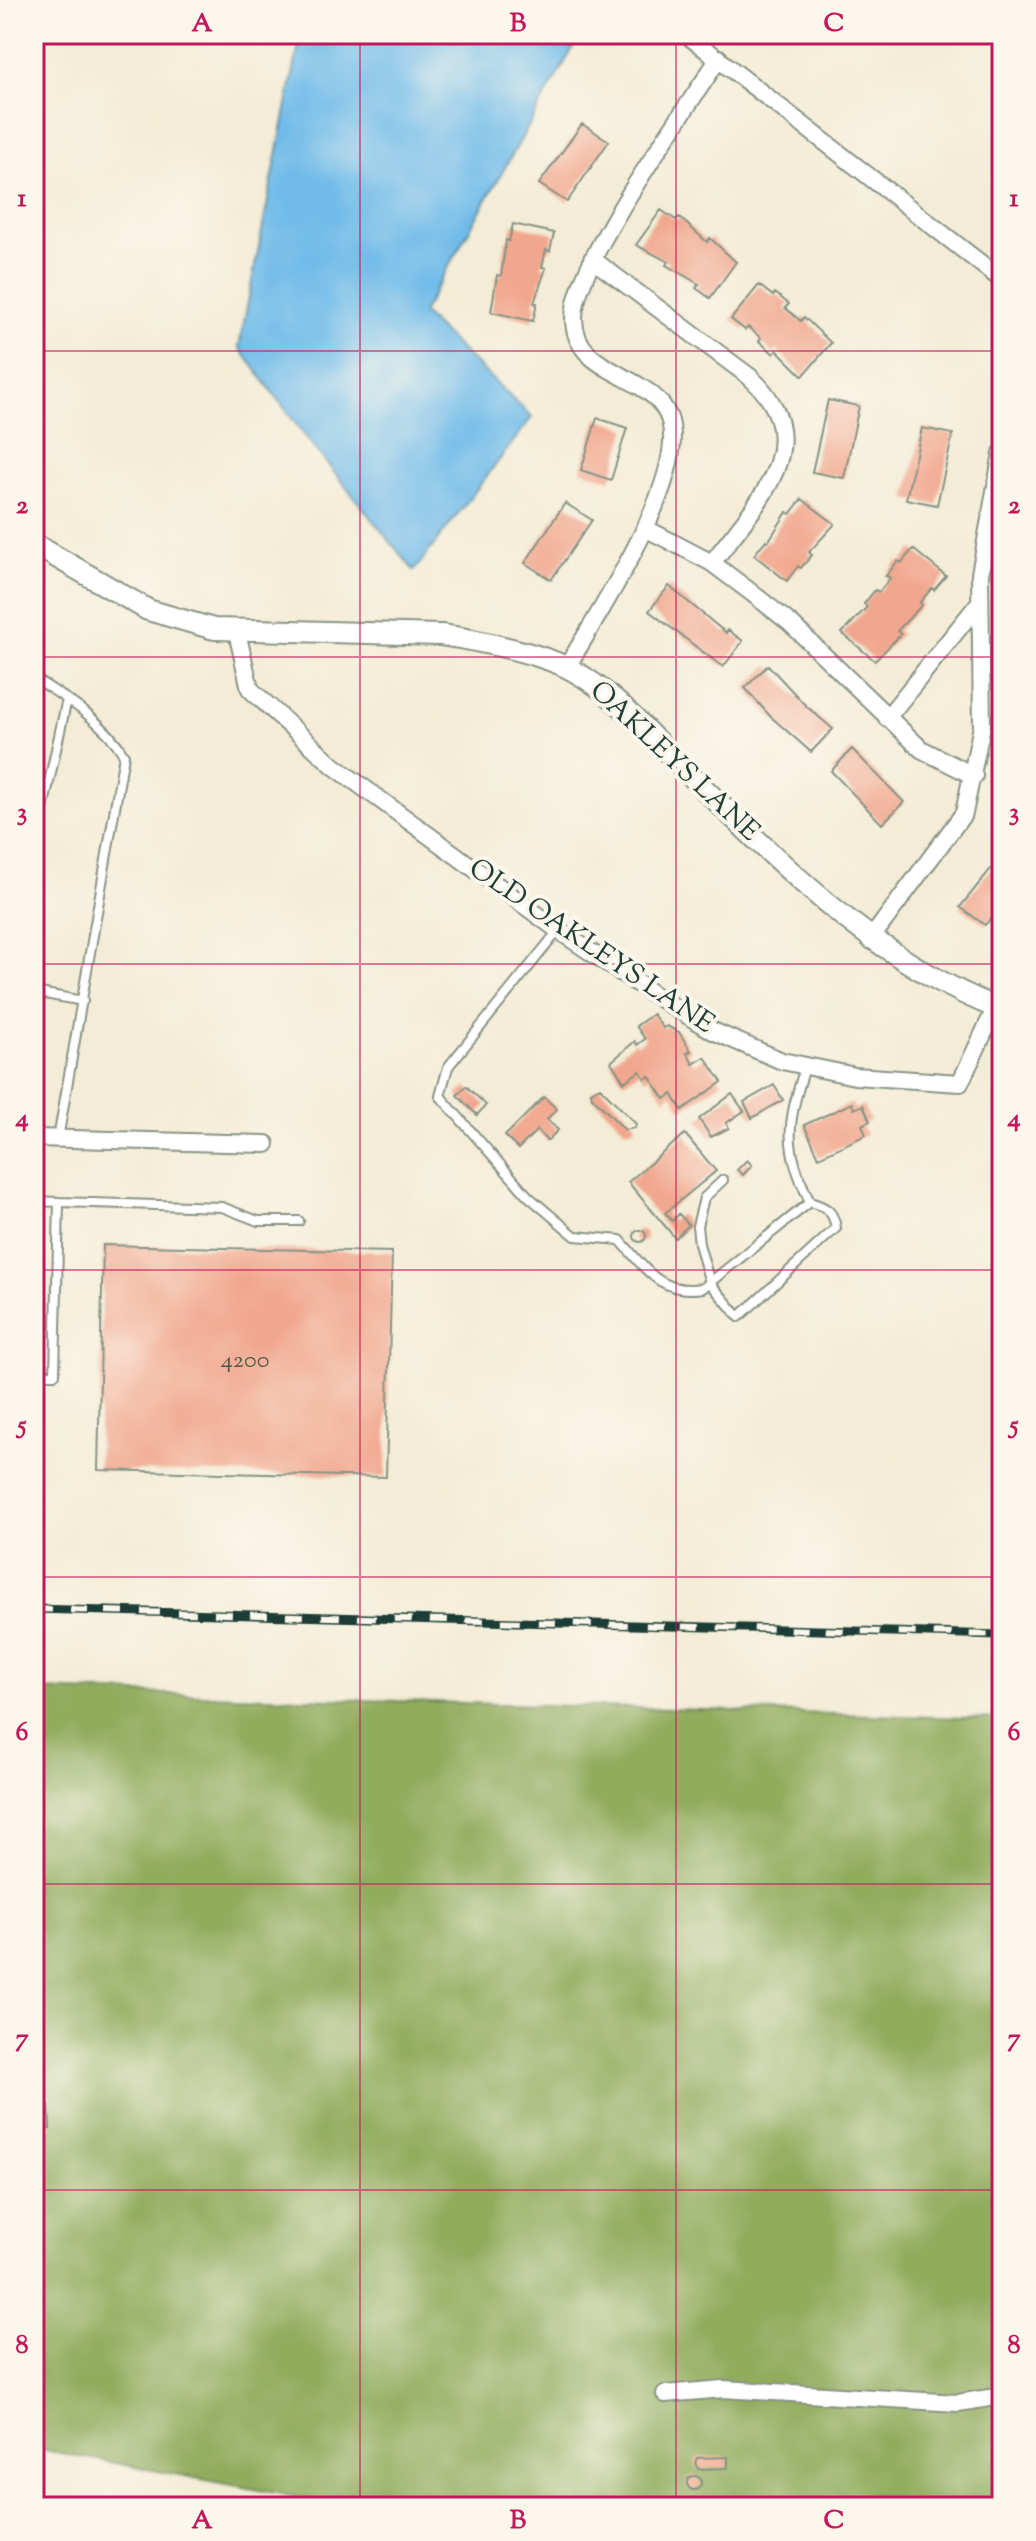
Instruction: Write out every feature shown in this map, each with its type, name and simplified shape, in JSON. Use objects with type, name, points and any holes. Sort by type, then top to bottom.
[{"type":"street","points":[[686,34],[1002,280]]},
{"type":"street","points":[[567,667],[645,528],[670,456],[672,430],[663,406],[655,397],[600,365],[580,343],[574,316],[592,259],[719,58]]},
{"type":"street","points":[[592,259],[750,377],[769,397],[776,412],[782,450],[774,478],[712,563]]},
{"type":"street","points":[[870,940],[958,825],[974,776],[982,726],[979,603],[983,550],[1002,453]]},
{"type":"street","points":[[645,528],[712,563],[790,623],[887,718],[938,761],[974,776]]},
{"type":"street","name":"OAKLEYS LANE","points":[[34,544],[148,610],[176,620],[237,632],[441,635],[470,639],[567,667],[612,699],[811,892],[870,940],[919,970],[999,1009]]},
{"type":"street","points":[[887,718],[979,603]]},
{"type":"street","name":"OLD OAKLEYS LANE","points":[[237,632],[250,689],[334,766],[558,930],[713,1031],[755,1052],[805,1067],[883,1079],[960,1083],[999,1009]]},
{"type":"street","points":[[34,1138],[266,1144]]},
{"type":"street","points":[[665,2394],[723,2389],[958,2403],[1002,2396]]},
{"type":"lane","points":[[34,678],[67,699],[117,743],[124,755],[58,1139]]},
{"type":"lane","points":[[34,851],[67,699]]},
{"type":"lane","points":[[558,930],[448,1067],[440,1096],[528,1196],[575,1236],[620,1240],[658,1281],[682,1291],[703,1288],[810,1202]]},
{"type":"lane","points":[[34,992],[83,1001]]},
{"type":"lane","points":[[723,1180],[704,1198],[697,1226],[702,1266],[710,1283],[739,1317],[832,1236],[836,1228],[834,1216],[827,1208],[810,1202],[789,1147],[790,1117],[805,1067]]},
{"type":"lane","points":[[34,1201],[222,1207],[258,1221],[299,1221]]},
{"type":"lane","points":[[34,1374],[55,1374],[59,1202]]},
{"type":"green space","points":[[34,1690],[1002,1719],[1002,2507],[350,2507],[34,2448]]},
{"type":"water","points":[[301,34],[581,34],[422,313],[532,417],[414,571],[308,440],[239,347]]},
{"type":"building","points":[[582,124],[609,141],[567,202],[539,184]]},
{"type":"building","points":[[661,210],[676,220],[679,217],[707,242],[710,238],[736,262],[710,298],[696,288],[699,284],[666,265],[669,262],[636,245]]},
{"type":"building","points":[[513,224],[554,233],[550,251],[546,250],[542,267],[546,268],[534,303],[537,303],[533,321],[491,312],[497,275],[501,276],[506,240],[509,241]]},
{"type":"building","points":[[759,285],[789,304],[785,308],[801,321],[804,317],[831,343],[803,376],[777,350],[774,354],[759,341],[761,338],[748,327],[745,330],[731,319]]},
{"type":"building","points":[[828,400],[859,406],[844,478],[812,472]]},
{"type":"building","points":[[597,418],[627,428],[611,480],[581,470]]},
{"type":"building","points":[[922,428],[953,434],[937,505],[906,499]]},
{"type":"building","points":[[802,499],[835,524],[787,581],[754,555],[766,540],[768,542],[787,512],[790,514]]},
{"type":"building","points":[[565,503],[592,520],[551,580],[525,563]]},
{"type":"building","points":[[913,549],[946,576],[920,602],[922,605],[897,631],[901,634],[875,661],[842,633],[867,607],[864,604],[875,590],[879,592],[890,578],[886,576],[898,561],[901,563]]},
{"type":"building","points":[[669,586],[726,633],[728,630],[743,641],[723,667],[649,611]]},
{"type":"building","points":[[768,665],[805,705],[833,729],[811,752],[770,716],[745,688]]},
{"type":"building","points":[[852,749],[904,802],[882,824],[831,771]]},
{"type":"building","points":[[1002,855],[1002,906],[985,925],[960,907]]},
{"type":"building","points":[[653,1014],[663,1028],[667,1026],[679,1032],[691,1051],[687,1053],[693,1064],[705,1057],[722,1082],[682,1110],[672,1094],[665,1099],[649,1076],[645,1079],[640,1071],[624,1082],[611,1062],[635,1041],[637,1045],[645,1039],[636,1026]]},
{"type":"building","points":[[774,1085],[783,1100],[752,1118],[744,1102]]},
{"type":"building","points":[[466,1086],[486,1105],[477,1115],[457,1095]]},
{"type":"building","points":[[600,1087],[636,1124],[635,1128],[625,1130],[592,1097],[591,1092]]},
{"type":"building","points":[[732,1094],[744,1111],[726,1123],[729,1128],[711,1137],[699,1119]]},
{"type":"building","points":[[544,1097],[557,1109],[547,1119],[558,1130],[547,1141],[537,1130],[518,1149],[505,1136]]},
{"type":"building","points":[[852,1103],[854,1109],[863,1105],[870,1121],[862,1125],[866,1135],[819,1157],[804,1125]]},
{"type":"building","points":[[685,1134],[716,1171],[665,1213],[672,1221],[679,1214],[689,1225],[675,1238],[628,1182]]},
{"type":"building","points":[[747,1160],[752,1165],[743,1175],[737,1170]]},
{"type":"building","points":[[640,1230],[646,1236],[640,1242],[634,1236]]},
{"type":"building","points":[[103,1245],[392,1252],[386,1477],[98,1470]]},
{"type":"building","points":[[49,2106],[50,2129],[34,2130],[34,2107]]},
{"type":"building","points":[[728,2457],[728,2468],[698,2469],[695,2463],[697,2458]]},
{"type":"building","points":[[694,2476],[701,2483],[694,2490],[687,2483]]},
{"type":"railway","points":[[34,1609],[1002,1635]]}]
